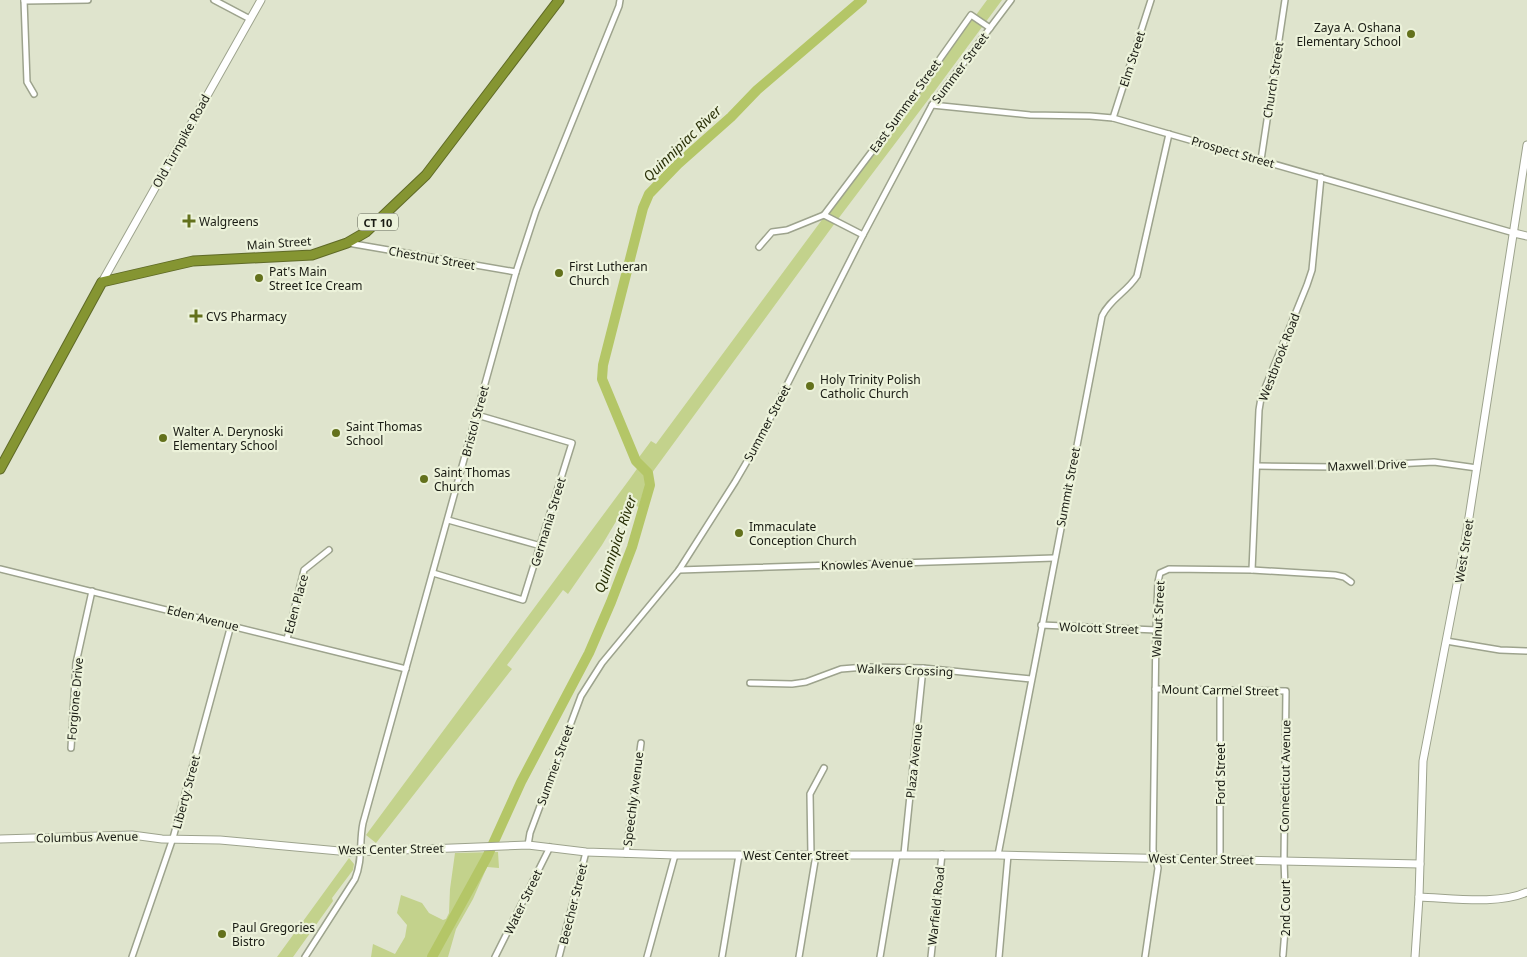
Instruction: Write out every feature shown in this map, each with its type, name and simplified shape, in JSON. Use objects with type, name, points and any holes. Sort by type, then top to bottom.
[{"type":"highway","name":"Main Street","points":[[102,282],[193,261],[312,254],[347,243],[366,232],[426,175],[559,0]]},
{"type":"highway","points":[[0,469],[102,282]]},
{"type":"street","points":[[34,94],[27,82],[24,1],[88,0]]},
{"type":"street","points":[[214,0],[250,19]]},
{"type":"street","name":"Old Turnpike Road","points":[[102,282],[261,0]]},
{"type":"street","name":"Bristol Street","points":[[305,957],[355,879],[361,864],[360,840],[363,823],[516,272],[536,211],[620,0]]},
{"type":"street","name":"Summer Street","points":[[528,845],[530,833],[581,696],[590,680],[679,570],[756,446],[863,235],[932,105],[1011,0]]},
{"type":"street","name":"Elm Street","points":[[1113,118],[1152,0]]},
{"type":"street","name":"Church Street","points":[[1261,160],[1285,0]]},
{"type":"street","name":"East Summer Street","points":[[824,215],[972,15],[990,28]]},
{"type":"street","name":"Prospect Street","points":[[932,105],[1030,115],[1113,118],[1527,236]]},
{"type":"street","name":"Summit Street","points":[[998,855],[1102,316],[1106,307],[1132,285],[1137,276],[1169,134]]},
{"type":"street","name":"West Street","points":[[1415,957],[1419,897],[1423,761],[1459,581],[1527,145]]},
{"type":"street","name":"Westbrook Road","points":[[1252,570],[1261,398],[1312,270],[1321,177]]},
{"type":"street","points":[[759,247],[772,232],[787,230],[824,215],[863,235]]},
{"type":"street","name":"Chestnut Street","points":[[347,243],[516,272]]},
{"type":"street","name":"Germania Street","points":[[433,573],[524,600],[572,443],[477,415]]},
{"type":"street","name":"Maxwell Drive","points":[[1257,466],[1335,467],[1434,462],[1477,468]]},
{"type":"street","points":[[448,520],[540,546]]},
{"type":"street","name":"Eden Place","points":[[287,639],[304,570],[329,550]]},
{"type":"street","name":"Knowles Avenue","points":[[679,570],[1054,558]]},
{"type":"street","name":"Eden Avenue","points":[[0,569],[406,669]]},
{"type":"street","name":"Walnut Street","points":[[1145,957],[1158,868],[1154,859],[1155,689],[1158,582],[1160,573],[1169,569],[1252,570],[1335,575],[1344,577],[1351,582]]},
{"type":"street","name":"Forgione Drive","points":[[71,748],[76,663],[92,591]]},
{"type":"street","name":"Liberty Street","points":[[132,957],[173,838],[231,625]]},
{"type":"street","name":"Wolcott Street","points":[[1041,625],[1156,630]]},
{"type":"street","points":[[1446,641],[1500,650],[1527,651]]},
{"type":"street","name":"Walkers Crossing","points":[[750,683],[792,684],[806,682],[842,669],[857,668],[923,668],[1031,679]]},
{"type":"street","name":"Plaza Avenue","points":[[880,957],[901,855],[923,668]]},
{"type":"street","name":"Mount Carmel Street","points":[[1155,689],[1286,691]]},
{"type":"street","name":"Ford Street","points":[[1220,690],[1220,859]]},
{"type":"street","name":"Connecticut Avenue","points":[[1284,860],[1286,691]]},
{"type":"street","name":"Speechly Avenue","points":[[626,854],[641,743]]},
{"type":"street","points":[[799,957],[814,855],[810,794],[824,768]]},
{"type":"street","name":"Columbus Avenue","points":[[0,838],[108,835],[173,838]]},
{"type":"street","name":"West Center Street","points":[[173,838],[361,851],[528,845],[550,846],[586,852],[626,854],[942,854],[1420,864]]},
{"type":"street","name":"Water Street","points":[[495,957],[550,846]]},
{"type":"street","name":"Beecher Street","points":[[559,957],[586,852]]},
{"type":"street","name":"Warfield Road","points":[[931,957],[942,854]]},
{"type":"street","points":[[647,957],[675,855]]},
{"type":"street","points":[[722,957],[739,855]]},
{"type":"street","points":[[1000,957],[1008,855]]},
{"type":"street","name":"2nd Court","points":[[1283,955],[1286,917],[1284,860]]},
{"type":"street","points":[[1419,897],[1490,899],[1506,898],[1527,892]]},
{"type":"green space","points":[[987,0],[1002,0],[838,219],[827,213],[974,14],[976,15]]},
{"type":"green space","points":[[824,217],[835,223],[646,481],[650,484],[646,497],[642,496],[639,507],[627,503],[602,545],[568,594],[563,590],[507,665],[512,669],[376,843],[366,835],[629,480],[639,466],[637,460],[651,441],[656,444]]},
{"type":"green space","points":[[498,852],[499,868],[487,867],[473,899],[456,929],[448,957],[371,957],[373,944],[395,954],[405,937],[407,925],[397,913],[401,895],[422,903],[429,913],[443,920],[446,919],[449,913],[455,853]]},
{"type":"green space","points":[[349,858],[354,864],[353,870],[293,957],[277,957]]},
{"type":"waterway","name":"Quinnipiac River","points":[[432,957],[487,857],[521,782],[589,653],[632,547],[650,485],[648,473],[636,461],[602,379],[603,365],[643,208],[649,194],[757,90],[862,0]]},
{"type":"place","name":"Zaya A. Oshana Elementary School","points":[[1411,34]]},
{"type":"place","name":"Walgreens","points":[[189,221]]},
{"type":"place","name":"First Lutheran Church","points":[[559,273]]},
{"type":"place","name":"Pat's Main Street Ice Cream","points":[[259,278]]},
{"type":"place","name":"CVS Pharmacy","points":[[196,316]]},
{"type":"place","name":"Holy Trinity Polish Catholic Church","points":[[810,386]]},
{"type":"place","name":"Saint Thomas School","points":[[336,433]]},
{"type":"place","name":"Walter A. Derynoski Elementary School","points":[[163,438]]},
{"type":"place","name":"Saint Thomas Church","points":[[424,479]]},
{"type":"place","name":"Immaculate Conception Church","points":[[739,533]]},
{"type":"place","name":"Paul Gregories Bistro","points":[[222,934]]}]
